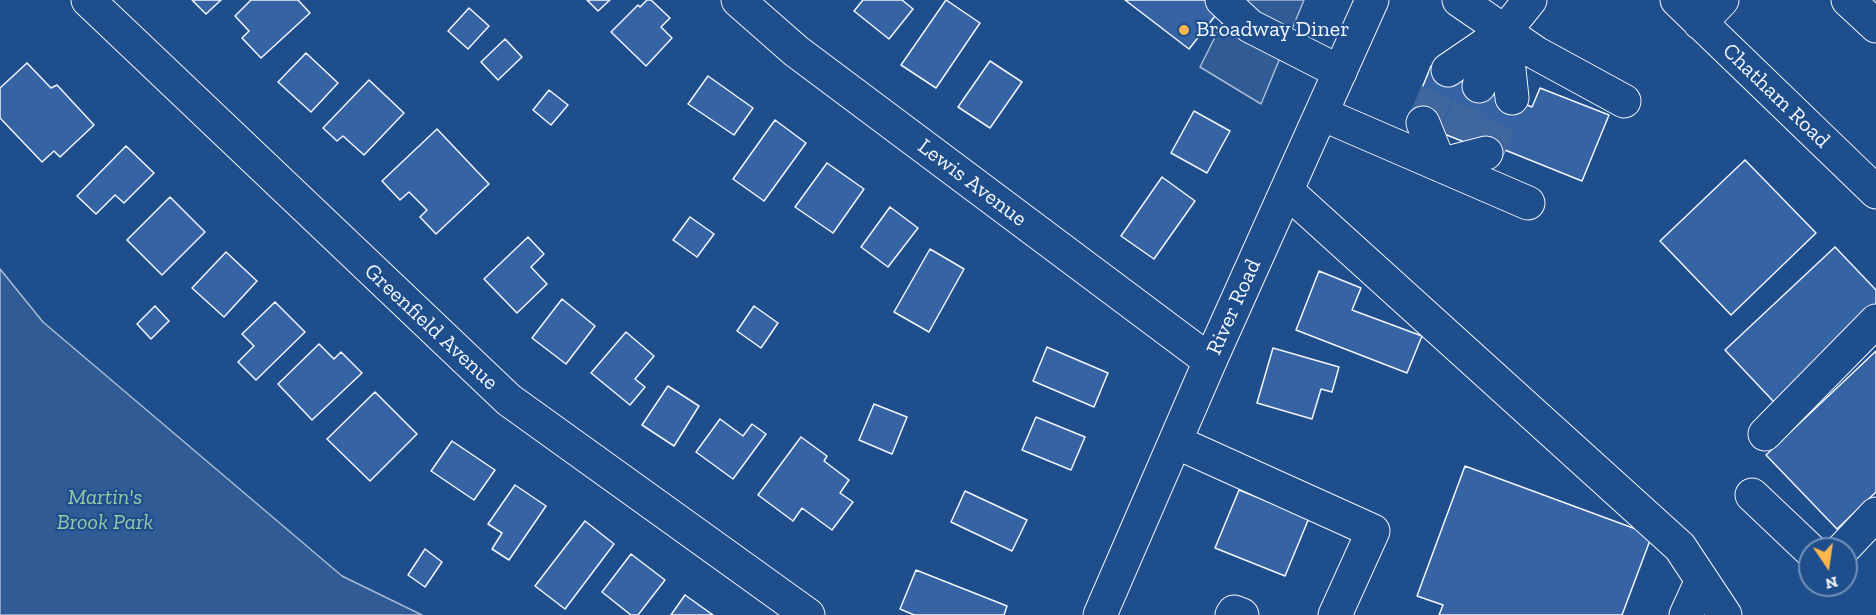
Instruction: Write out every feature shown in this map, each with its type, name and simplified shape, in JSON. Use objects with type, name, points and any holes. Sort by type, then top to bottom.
[{"type":"street","name":"Greenfield Avenue","points":[[88,0],[509,400],[808,615]]},
{"type":"street","name":"Lewis Avenue","points":[[738,0],[796,51],[1210,361]]},
{"type":"street","points":[[1222,0],[1250,26],[1340,72]]},
{"type":"street","name":"River Road","points":[[1100,615],[1210,361],[1372,0]]},
{"type":"street","points":[[1459,0],[1536,53],[1624,101]]},
{"type":"street","points":[[1448,70],[1504,31],[1530,0]]},
{"type":"street","name":"Chatham Road","points":[[1677,0],[1711,11],[1876,192]]},
{"type":"street","points":[[1848,0],[1876,26]]},
{"type":"street","points":[[1479,86],[1504,31]]},
{"type":"street","points":[[1504,31],[1512,98]]},
{"type":"street","points":[[1322,114],[1528,203]]},
{"type":"street","points":[[1423,123],[1440,165]]},
{"type":"street","points":[[1440,165],[1456,137]]},
{"type":"street","points":[[1440,165],[1486,153]]},
{"type":"street","points":[[1287,191],[1680,547],[1701,582],[1725,615]]},
{"type":"street","points":[[1765,434],[1876,321]]},
{"type":"street","points":[[1176,442],[1373,531],[1335,615]]},
{"type":"street","points":[[1752,495],[1798,539]]},
{"type":"street","points":[[1854,537],[1876,514]]},
{"type":"street","points":[[1686,615],[1701,582]]},
{"type":"street","points":[[1233,615],[1234,612],[1242,615]]},
{"type":"shaded area","points":[[1225,0],[1304,0],[1261,104],[1200,67],[1224,19]]},
{"type":"shaded area","name":"Martin's Brook Park","points":[[0,269],[43,322],[342,576],[422,615],[0,615]]},
{"type":"building","points":[[192,0],[221,0],[206,14]]},
{"type":"building","points":[[251,0],[298,0],[310,13],[261,58],[242,38],[249,31],[235,16]]},
{"type":"building","points":[[587,0],[610,0],[598,11]]},
{"type":"building","points":[[647,0],[651,0],[670,18],[661,27],[672,38],[646,66],[611,32],[638,5],[640,7]]},
{"type":"building","points":[[863,0],[902,0],[913,9],[889,39],[854,11]]},
{"type":"building","points":[[946,0],[980,23],[936,88],[901,65]]},
{"type":"building","name":"Broadway Diner","points":[[1125,0],[1205,0],[1219,11],[1189,49]]},
{"type":"building","points":[[469,8],[489,26],[468,49],[448,31]]},
{"type":"building","points":[[505,39],[522,57],[498,80],[481,62]]},
{"type":"building","points":[[306,53],[338,83],[311,112],[278,82]]},
{"type":"building","points":[[990,61],[1022,82],[990,128],[958,107]]},
{"type":"building","points":[[27,63],[51,88],[57,85],[94,125],[60,157],[54,151],[42,162],[0,118],[0,88]]},
{"type":"building","points":[[1431,66],[1532,107],[1540,88],[1609,115],[1582,181],[1505,150],[1502,157],[1409,120]]},
{"type":"building","points":[[708,76],[753,108],[734,135],[688,104]]},
{"type":"building","points":[[369,80],[404,113],[364,155],[343,136],[337,141],[323,128]]},
{"type":"building","points":[[549,90],[568,105],[551,125],[533,110]]},
{"type":"building","points":[[1194,111],[1230,131],[1207,173],[1171,153]]},
{"type":"building","points":[[775,120],[806,143],[764,201],[733,179]]},
{"type":"building","points":[[437,129],[489,184],[436,234],[420,217],[427,210],[409,192],[400,200],[382,181]]},
{"type":"building","points":[[126,146],[154,173],[124,203],[115,195],[96,214],[77,196]]},
{"type":"building","points":[[1745,160],[1816,233],[1731,315],[1660,241]]},
{"type":"building","points":[[827,163],[864,189],[833,233],[795,207]]},
{"type":"building","points":[[1162,177],[1195,201],[1154,259],[1121,236]]},
{"type":"building","points":[[170,197],[205,232],[162,275],[127,240]]},
{"type":"building","points":[[890,207],[918,228],[888,267],[861,247]]},
{"type":"building","points":[[690,217],[714,234],[697,257],[673,240]]},
{"type":"building","points":[[528,237],[544,254],[531,267],[547,284],[517,313],[484,279]]},
{"type":"building","points":[[1835,247],[1876,290],[1876,307],[1774,402],[1725,350]]},
{"type":"building","points":[[930,249],[964,269],[929,332],[894,312]]},
{"type":"building","points":[[226,252],[257,281],[224,317],[192,288]]},
{"type":"building","points":[[1319,271],[1361,288],[1352,310],[1422,336],[1407,373],[1296,330]]},
{"type":"building","points":[[562,299],[595,326],[566,364],[532,338]]},
{"type":"building","points":[[275,302],[305,332],[256,380],[238,362],[254,346],[242,334]]},
{"type":"building","points":[[155,306],[169,321],[151,339],[137,324]]},
{"type":"building","points":[[754,306],[778,323],[761,348],[737,331]]},
{"type":"building","points":[[626,332],[654,356],[635,379],[645,387],[630,405],[591,373]]},
{"type":"building","points":[[319,344],[334,359],[341,352],[362,373],[312,420],[278,384]]},
{"type":"building","points":[[1047,347],[1108,373],[1094,407],[1033,381]]},
{"type":"building","points":[[1273,348],[1339,367],[1332,392],[1321,389],[1312,419],[1257,403]]},
{"type":"building","points":[[1876,351],[1876,492],[1837,529],[1766,455]]},
{"type":"building","points":[[668,386],[699,406],[674,446],[642,425]]},
{"type":"building","points":[[375,392],[417,434],[370,481],[327,439]]},
{"type":"building","points":[[874,404],[907,417],[892,454],[859,440]]},
{"type":"building","points":[[1036,417],[1085,437],[1071,470],[1022,450]]},
{"type":"building","points":[[720,419],[743,436],[752,424],[766,434],[733,479],[696,452]]},
{"type":"building","points":[[801,437],[827,456],[824,461],[849,480],[840,493],[853,502],[832,530],[802,508],[793,521],[758,495]]},
{"type":"building","points":[[452,441],[495,470],[474,500],[431,471]]},
{"type":"building","points":[[1465,466],[1652,535],[1622,615],[1439,615],[1443,605],[1417,596]]},
{"type":"building","points":[[515,485],[546,506],[509,560],[492,549],[502,533],[488,524]]},
{"type":"building","points":[[1239,490],[1309,518],[1285,576],[1215,548]]},
{"type":"building","points":[[965,491],[1027,520],[1012,551],[951,522]]},
{"type":"building","points":[[585,521],[614,544],[565,609],[535,586]]},
{"type":"building","points":[[425,549],[442,562],[425,587],[408,575]]},
{"type":"building","points":[[631,554],[665,580],[638,615],[631,615],[602,592]]},
{"type":"building","points":[[916,570],[1007,606],[1004,615],[914,615],[900,609]]},
{"type":"building","points":[[685,595],[713,615],[671,615]]},
{"type":"tunnel","points":[[1423,123],[1448,70]]},
{"type":"tunnel","points":[[1456,137],[1479,86]]},
{"type":"tunnel","points":[[1486,153],[1512,98]]},
{"type":"place","name":"Broadway Diner","points":[[1184,30]]}]
